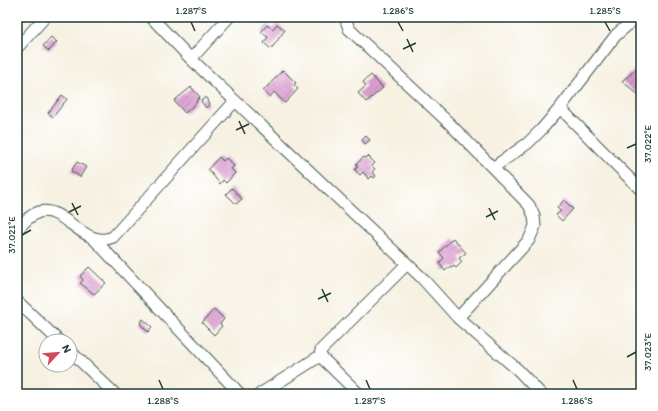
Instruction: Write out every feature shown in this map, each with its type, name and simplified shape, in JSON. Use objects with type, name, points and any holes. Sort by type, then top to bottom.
[{"type":"street","points":[[17,48],[45,17]]},
{"type":"street","points":[[151,17],[191,59],[407,264],[458,318],[518,370],[541,394]]},
{"type":"street","points":[[191,59],[229,17]]},
{"type":"street","points":[[345,17],[349,29],[494,167],[529,205],[534,216],[535,226],[529,240],[458,318]]},
{"type":"street","points":[[494,167],[528,143],[560,108],[616,35],[637,17]]},
{"type":"street","points":[[92,238],[102,240],[113,237],[235,101]]},
{"type":"street","points":[[560,108],[641,190]]},
{"type":"street","points":[[17,230],[29,218],[40,212],[53,213],[92,238],[240,394]]},
{"type":"street","points":[[260,394],[320,356],[321,350],[407,264]]},
{"type":"street","points":[[17,301],[51,333]]},
{"type":"street","points":[[320,356],[359,394]]},
{"type":"street","points":[[78,358],[116,394]]},
{"type":"building","points":[[277,24],[285,30],[271,49],[264,43],[268,37],[261,32],[267,25],[273,29]]},
{"type":"building","points":[[51,37],[57,42],[49,51],[43,46]]},
{"type":"building","points":[[283,70],[296,83],[294,85],[298,89],[285,103],[274,92],[270,97],[263,91]]},
{"type":"building","points":[[635,70],[638,73],[639,71],[641,73],[641,97],[622,81]]},
{"type":"building","points":[[371,75],[383,88],[366,102],[358,93],[366,86],[363,82]]},
{"type":"building","points":[[191,87],[200,97],[196,101],[197,102],[185,113],[174,101]]},
{"type":"building","points":[[62,95],[67,99],[53,117],[48,113]]},
{"type":"building","points":[[206,97],[209,105],[206,108],[201,101]]},
{"type":"building","points":[[366,136],[370,140],[365,144],[362,140]]},
{"type":"building","points":[[368,156],[375,163],[372,166],[375,169],[372,172],[376,176],[374,178],[372,176],[369,179],[363,172],[360,175],[355,170],[358,166],[356,164],[364,157],[366,158]]},
{"type":"building","points":[[219,157],[223,161],[226,158],[234,166],[231,169],[235,173],[226,183],[223,180],[220,184],[208,169]]},
{"type":"building","points":[[77,162],[86,167],[80,177],[71,171]]},
{"type":"building","points":[[232,188],[242,199],[236,204],[226,194]]},
{"type":"building","points":[[564,200],[573,209],[562,221],[556,215],[561,211],[557,208]]},
{"type":"building","points":[[453,238],[466,253],[459,258],[462,262],[456,268],[454,266],[452,268],[451,266],[445,271],[439,263],[444,258],[439,252]]},
{"type":"building","points":[[89,267],[106,283],[94,294],[80,283],[83,280],[80,276]]},
{"type":"building","points":[[214,309],[224,319],[220,324],[222,326],[214,335],[202,323]]},
{"type":"building","points":[[143,319],[152,327],[148,332],[140,324]]}]
